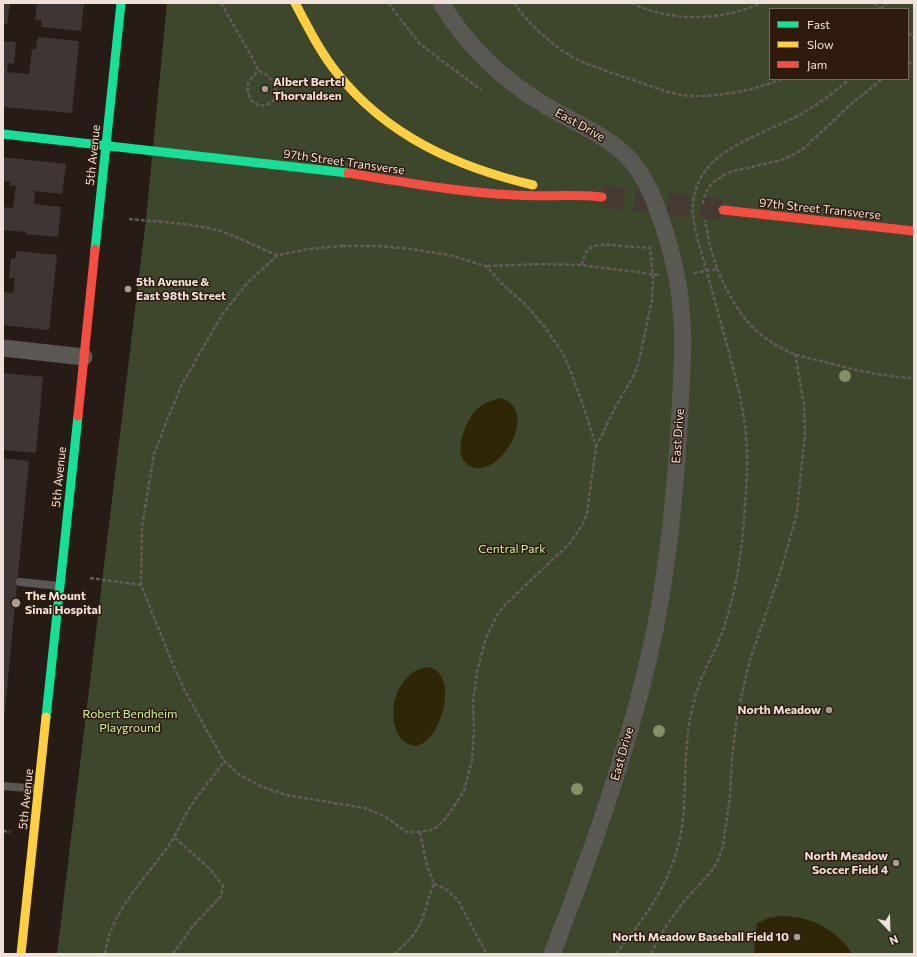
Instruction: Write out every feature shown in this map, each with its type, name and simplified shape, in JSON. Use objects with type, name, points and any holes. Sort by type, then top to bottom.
[{"type":"main road","name":"5th Avenue","points":[[21,954],[121,3]]},
{"type":"main road","name":"97th Street Transverse","points":[[295,3],[325,55],[338,73],[364,102],[400,132],[427,148],[468,167],[513,181],[580,195]]},
{"type":"main road","name":"97th Street Transverse","points":[[3,134],[334,171],[444,188],[514,195],[580,195],[602,197]]},
{"type":"main road","name":"97th Street Transverse","points":[[723,210],[914,231]]},
{"type":"street","name":"East Drive","points":[[441,3],[469,42],[501,74],[542,104],[615,144],[635,164],[646,184],[665,232],[676,274],[682,310],[683,355],[673,500],[667,556],[659,608],[649,656],[614,783],[552,954]]},
{"type":"street","points":[[3,348],[84,356]]},
{"type":"lane","points":[[20,582],[60,586]]},
{"type":"lane","points":[[3,786],[39,789]]},
{"type":"path","points":[[221,3],[253,59],[258,71],[262,72],[273,83],[277,93],[276,98],[263,106],[256,105],[253,102],[248,90],[248,84],[258,71]]},
{"type":"path","points":[[389,3],[420,44],[481,90]]},
{"type":"path","points":[[514,3],[524,18],[537,30],[563,50],[583,62],[657,88],[691,96],[733,92],[770,84],[779,80]]},
{"type":"path","points":[[632,3],[652,10],[681,16],[699,17],[739,12],[762,3]]},
{"type":"path","points":[[616,954],[636,929],[656,899],[666,881],[677,853],[684,808],[689,721],[700,681],[723,632],[735,591],[741,557],[747,473],[746,438],[742,407],[698,239],[693,210],[693,197],[699,180],[719,157],[751,138],[801,113],[825,98],[849,80]]},
{"type":"path","points":[[704,208],[706,192],[712,183],[718,178],[730,172],[782,160],[802,150],[849,106],[881,80]]},
{"type":"path","points":[[705,218],[709,242],[723,282],[745,318],[769,341],[795,354],[859,370],[914,378]]},
{"type":"path","points":[[129,219],[218,231],[242,239],[278,255]]},
{"type":"path","points":[[649,242],[653,275],[650,310],[639,361],[635,373],[616,406],[596,447],[589,504],[583,524],[570,543],[504,606],[496,617],[485,641],[474,687],[472,760],[464,791],[447,817],[437,827],[431,830],[407,832],[384,816],[364,808],[286,795],[260,786],[240,775],[224,761],[186,693],[141,585],[142,526],[154,454],[182,384],[222,315],[248,282],[278,255],[309,249],[342,246],[378,246],[411,249],[449,255],[486,266],[541,264],[582,265],[653,275],[666,276]]},
{"type":"path","points":[[582,265],[585,253],[589,249],[598,245],[650,248]]},
{"type":"path","points":[[486,266],[503,285],[526,304],[562,352],[576,384],[596,447]]},
{"type":"path","points":[[693,273],[717,268]]},
{"type":"path","points":[[652,954],[666,926],[685,900],[712,871],[720,858],[723,846],[730,796],[732,758],[737,717],[750,663],[782,567],[797,512],[805,432],[804,404],[795,354]]},
{"type":"path","points":[[90,578],[141,585]]},
{"type":"path","points":[[106,954],[107,942],[112,926],[124,906],[174,837],[190,807],[224,761]]},
{"type":"path","points":[[3,831],[10,832]]},
{"type":"path","points":[[420,832],[427,866],[434,884],[444,888],[457,899],[487,954]]},
{"type":"path","points":[[173,954],[192,927],[221,896],[223,886],[210,869],[174,837]]},
{"type":"path","points":[[394,954],[406,944],[423,918],[430,892],[434,884]]},
{"type":"green space","name":"Central Park","points":[[167,3],[914,3],[914,954],[57,954],[146,219]]},
{"type":"sand","points":[[501,398],[512,405],[517,416],[516,429],[511,442],[503,455],[493,464],[481,468],[470,466],[464,462],[461,455],[461,448],[464,432],[470,417],[474,412],[489,401]]},
{"type":"sand","points":[[430,667],[438,672],[443,681],[445,692],[441,718],[435,730],[428,739],[420,745],[411,745],[399,736],[396,729],[393,712],[394,703],[399,689],[407,677],[417,670]]},
{"type":"sand","name":"North Meadow Baseball Field 10","points":[[781,916],[796,917],[823,926],[836,935],[847,946],[852,954],[754,954],[757,923],[769,918]]},
{"type":"building","points":[[3,3],[10,3],[7,24],[3,24]]},
{"type":"building","points":[[37,3],[84,3],[81,31],[41,27],[41,20],[35,20]]},
{"type":"building","points":[[38,37],[79,41],[72,113],[3,107],[3,41],[16,42],[14,64],[8,63],[7,72],[29,74],[32,49],[36,49]]},
{"type":"building","points":[[3,157],[66,164],[62,194],[35,191],[34,204],[61,207],[58,237],[3,230],[3,207],[13,208],[16,186],[9,185],[10,182],[3,181]]},
{"type":"building","points":[[16,251],[57,255],[49,330],[3,325],[3,292],[13,293],[15,278],[9,278],[11,258],[15,259]]},
{"type":"building","points":[[3,373],[43,377],[36,453],[3,450]]},
{"type":"building","points":[[3,458],[29,461],[4,720],[3,720]]},
{"type":"tunnel","points":[[602,197],[723,210]]},
{"type":"traffic: fast","points":[[95,249],[121,3]]},
{"type":"traffic: fast","points":[[3,134],[348,173]]},
{"type":"traffic: fast","points":[[46,717],[78,416]]},
{"type":"traffic: slow","points":[[295,3],[325,57],[357,95],[378,115],[425,146],[451,158],[477,169],[533,185]]},
{"type":"traffic: slow","points":[[21,954],[46,717]]},
{"type":"traffic: jam","points":[[348,173],[493,194],[602,197]]},
{"type":"traffic: jam","points":[[723,210],[914,231]]},
{"type":"traffic: jam","points":[[78,416],[95,249]]},
{"type":"place","name":"Albert Bertel Thorvaldsen","points":[[265,89]]},
{"type":"place","name":"5th Avenue & East 98th Street","points":[[128,289]]},
{"type":"place","name":"The Mount Sinai Hospital","points":[[16,603]]},
{"type":"place","name":"North Meadow","points":[[829,710]]},
{"type":"place","name":"North Meadow Soccer Field 4","points":[[896,863]]},
{"type":"place","name":"North Meadow Baseball Field 10","points":[[797,937]]},
{"type":"park label","name":"Robert Bendheim Playground","points":[[130,721]]}]
